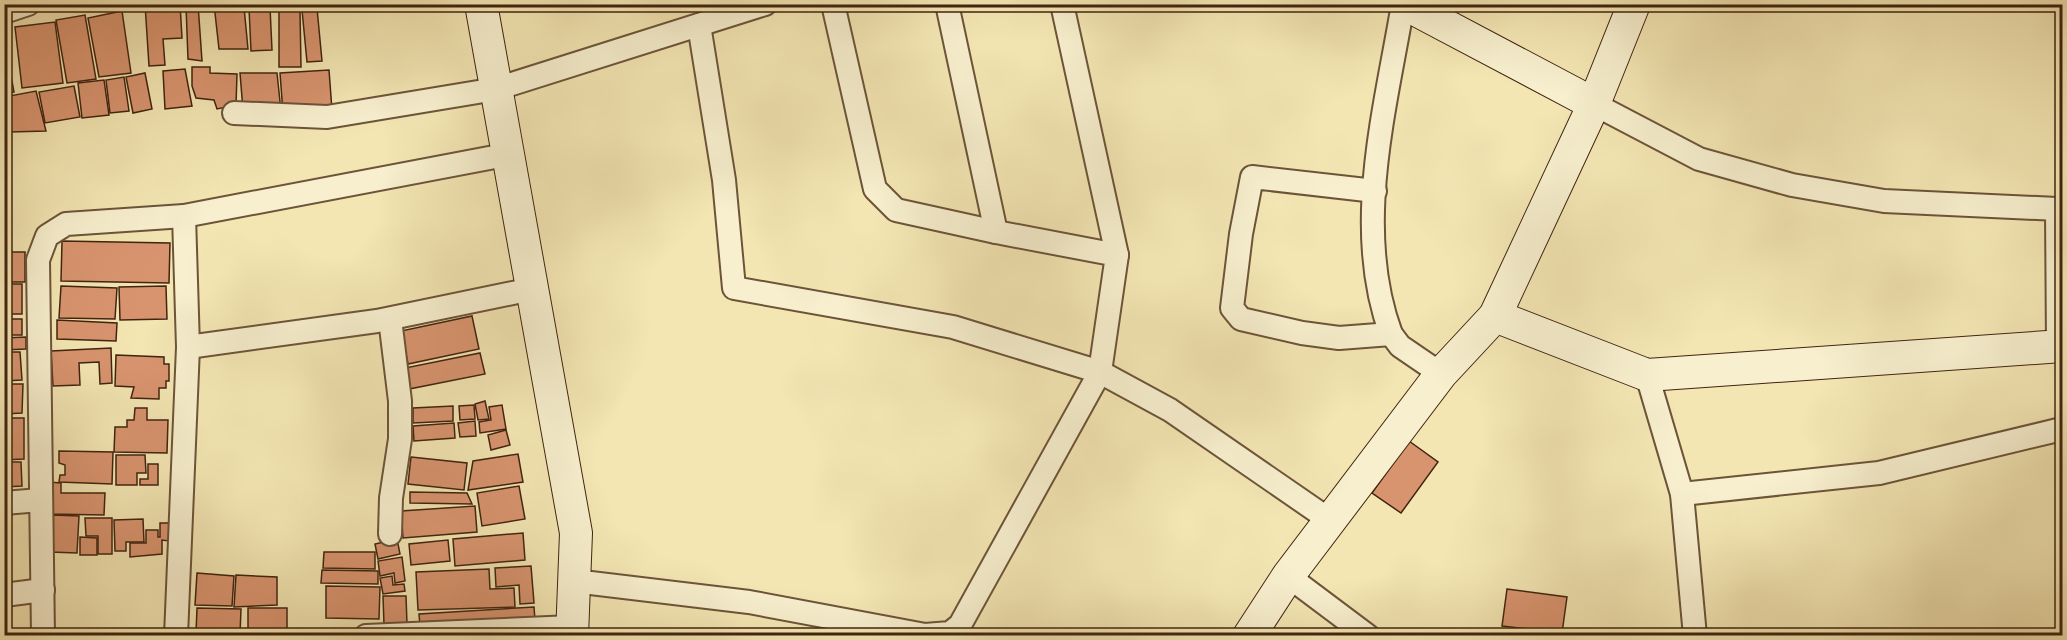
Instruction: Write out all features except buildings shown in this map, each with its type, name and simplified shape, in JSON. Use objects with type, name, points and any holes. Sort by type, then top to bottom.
[{"type":"street","points":[[4,12],[28,4]]},
{"type":"street","points":[[366,636],[572,631],[576,533],[510,154],[481,4]]},
{"type":"street","points":[[234,113],[327,117],[496,89],[765,4]]},
{"type":"street","points":[[833,4],[875,189],[883,199],[896,210],[1117,255]]},
{"type":"street","points":[[947,4],[996,232]]},
{"type":"street","points":[[574,581],[749,602],[925,635],[950,633],[960,625],[1100,372],[1117,255],[1062,4]]},
{"type":"street","points":[[1441,374],[1400,346],[1391,334],[1372,243],[1378,152],[1404,4],[1699,159],[1792,185],[1884,201],[2056,209],[2060,346],[1647,375],[1495,316]]},
{"type":"street","points":[[1249,636],[1288,576],[1441,374],[1495,316],[1594,104],[1634,4]]},
{"type":"street","points":[[699,25],[724,180],[734,288],[953,327],[1100,372],[1170,410],[1331,521]]},
{"type":"street","points":[[43,636],[38,260],[47,236],[66,224],[184,216],[510,154]]},
{"type":"street","points":[[1375,191],[1252,177],[1236,265],[1233,308],[1241,319],[1302,333],[1339,338],[1391,334]]},
{"type":"street","points":[[176,636],[188,347],[184,216]]},
{"type":"street","points":[[188,347],[390,319],[532,290]]},
{"type":"street","points":[[390,319],[400,401],[400,439],[391,498],[390,534]]},
{"type":"street","points":[[1647,375],[1682,494],[1695,636]]},
{"type":"street","points":[[1682,494],[1879,473],[2062,429]]},
{"type":"street","points":[[4,503],[40,500]]},
{"type":"street","points":[[1288,576],[1368,636]]},
{"type":"street","points":[[4,595],[43,590]]}]
